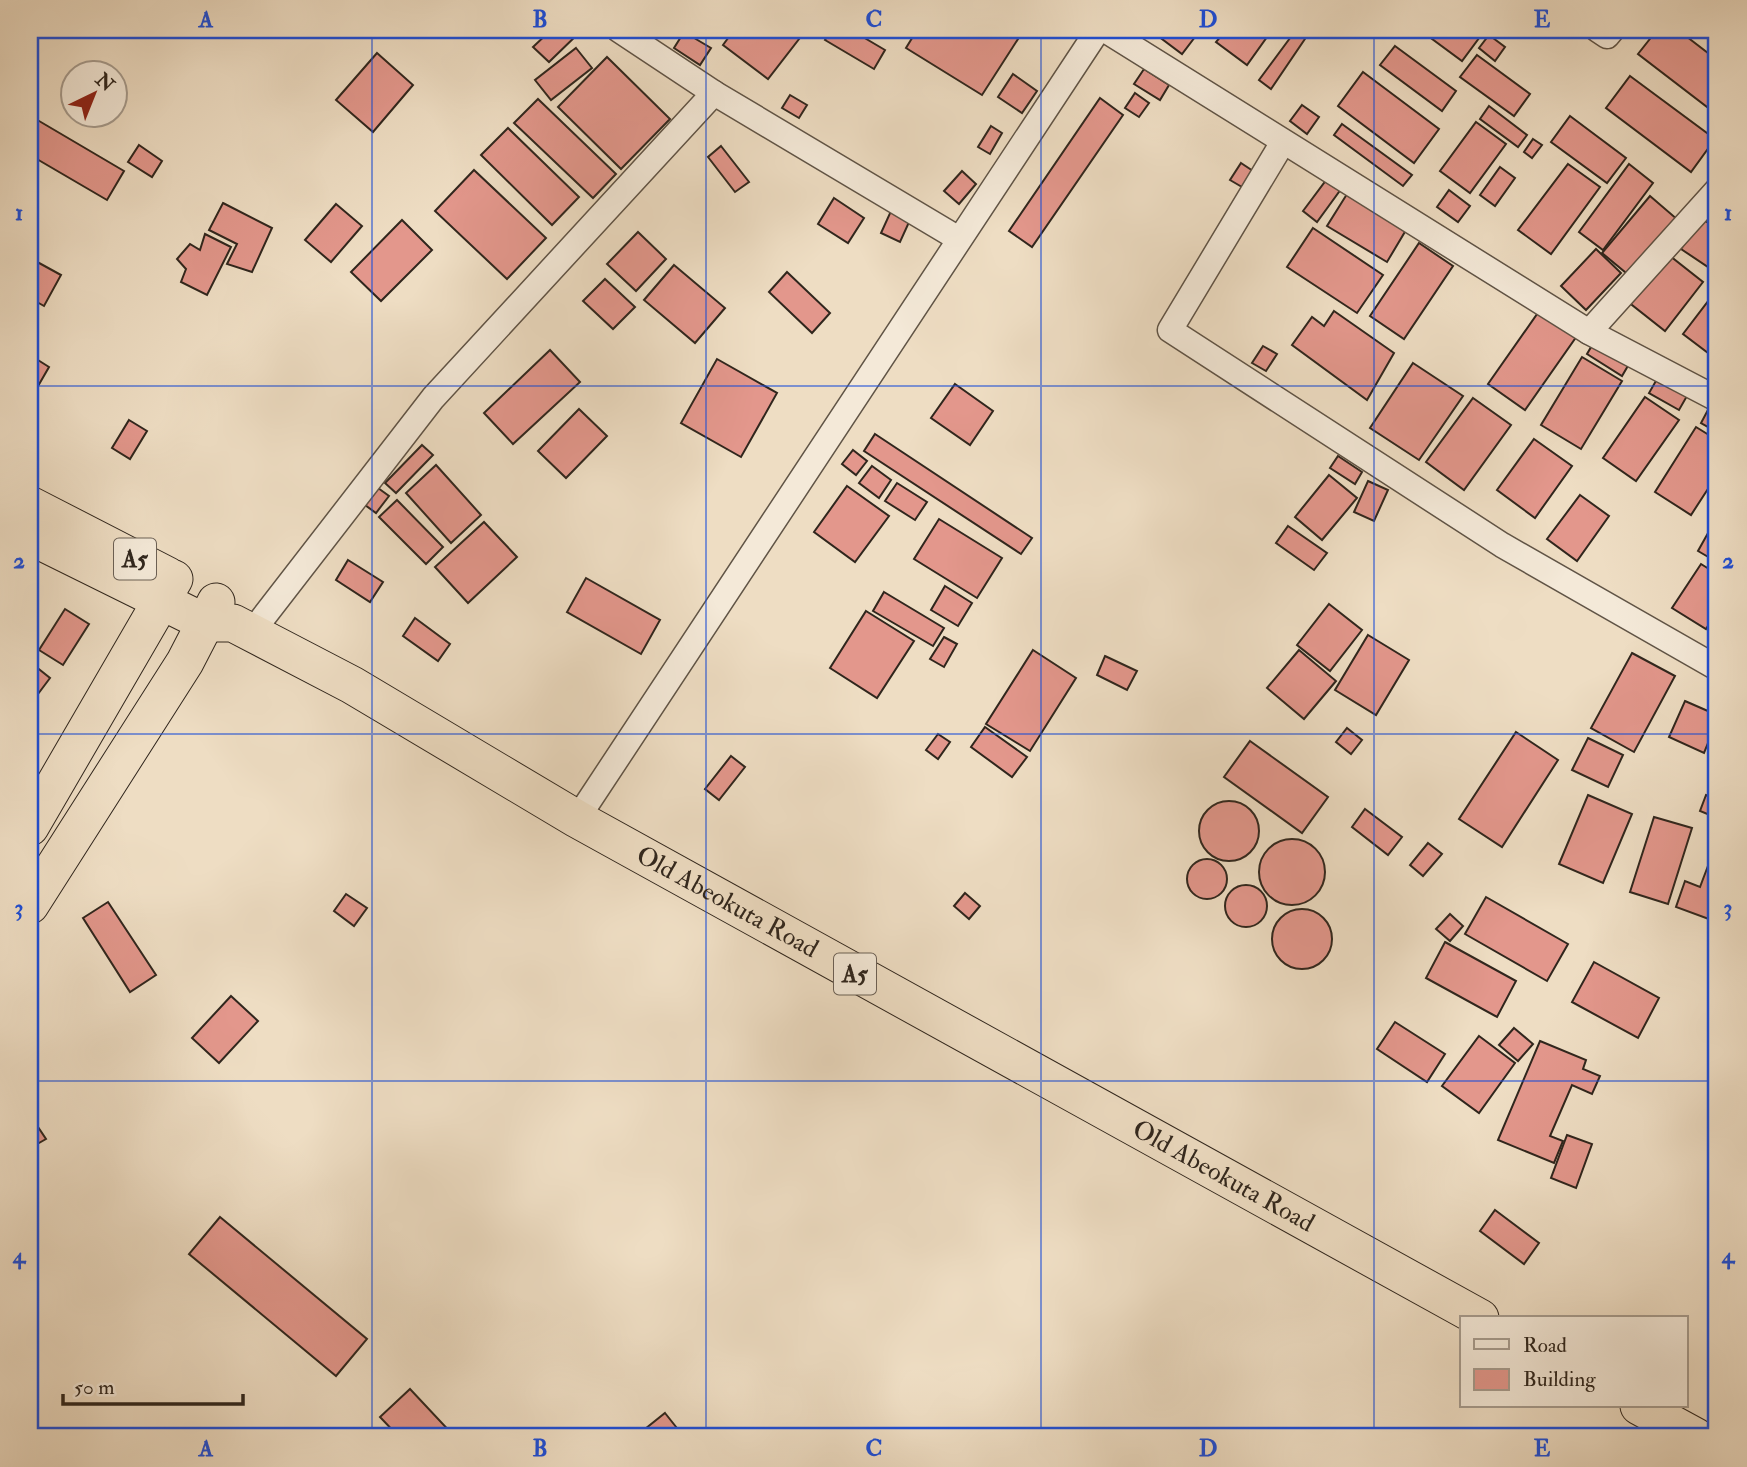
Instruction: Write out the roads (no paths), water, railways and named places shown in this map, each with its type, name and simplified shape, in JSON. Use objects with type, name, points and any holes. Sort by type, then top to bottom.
[{"type":"highway","name":"Old Abeokuta Road","points":[[30,505],[156,589]]},
{"type":"highway","name":"Old Abeokuta Road","points":[[30,536],[227,620],[352,685],[577,819],[1476,1316]]},
{"type":"highway","points":[[30,827],[134,645],[136,604],[156,589]]},
{"type":"highway","points":[[30,905],[185,662],[227,620]]},
{"type":"highway","points":[[1643,1408],[1696,1437]]},
{"type":"street","points":[[619,30],[714,93],[959,239]]},
{"type":"street","points":[[577,819],[1098,30]]},
{"type":"street","points":[[1105,30],[1589,332],[1717,399]]},
{"type":"street","points":[[1598,30],[1607,36],[1612,30]]},
{"type":"street","points":[[227,620],[714,93]]},
{"type":"street","points":[[1283,142],[1170,330],[1502,545],[1717,668]]},
{"type":"street","points":[[1589,332],[1717,190]]}]
